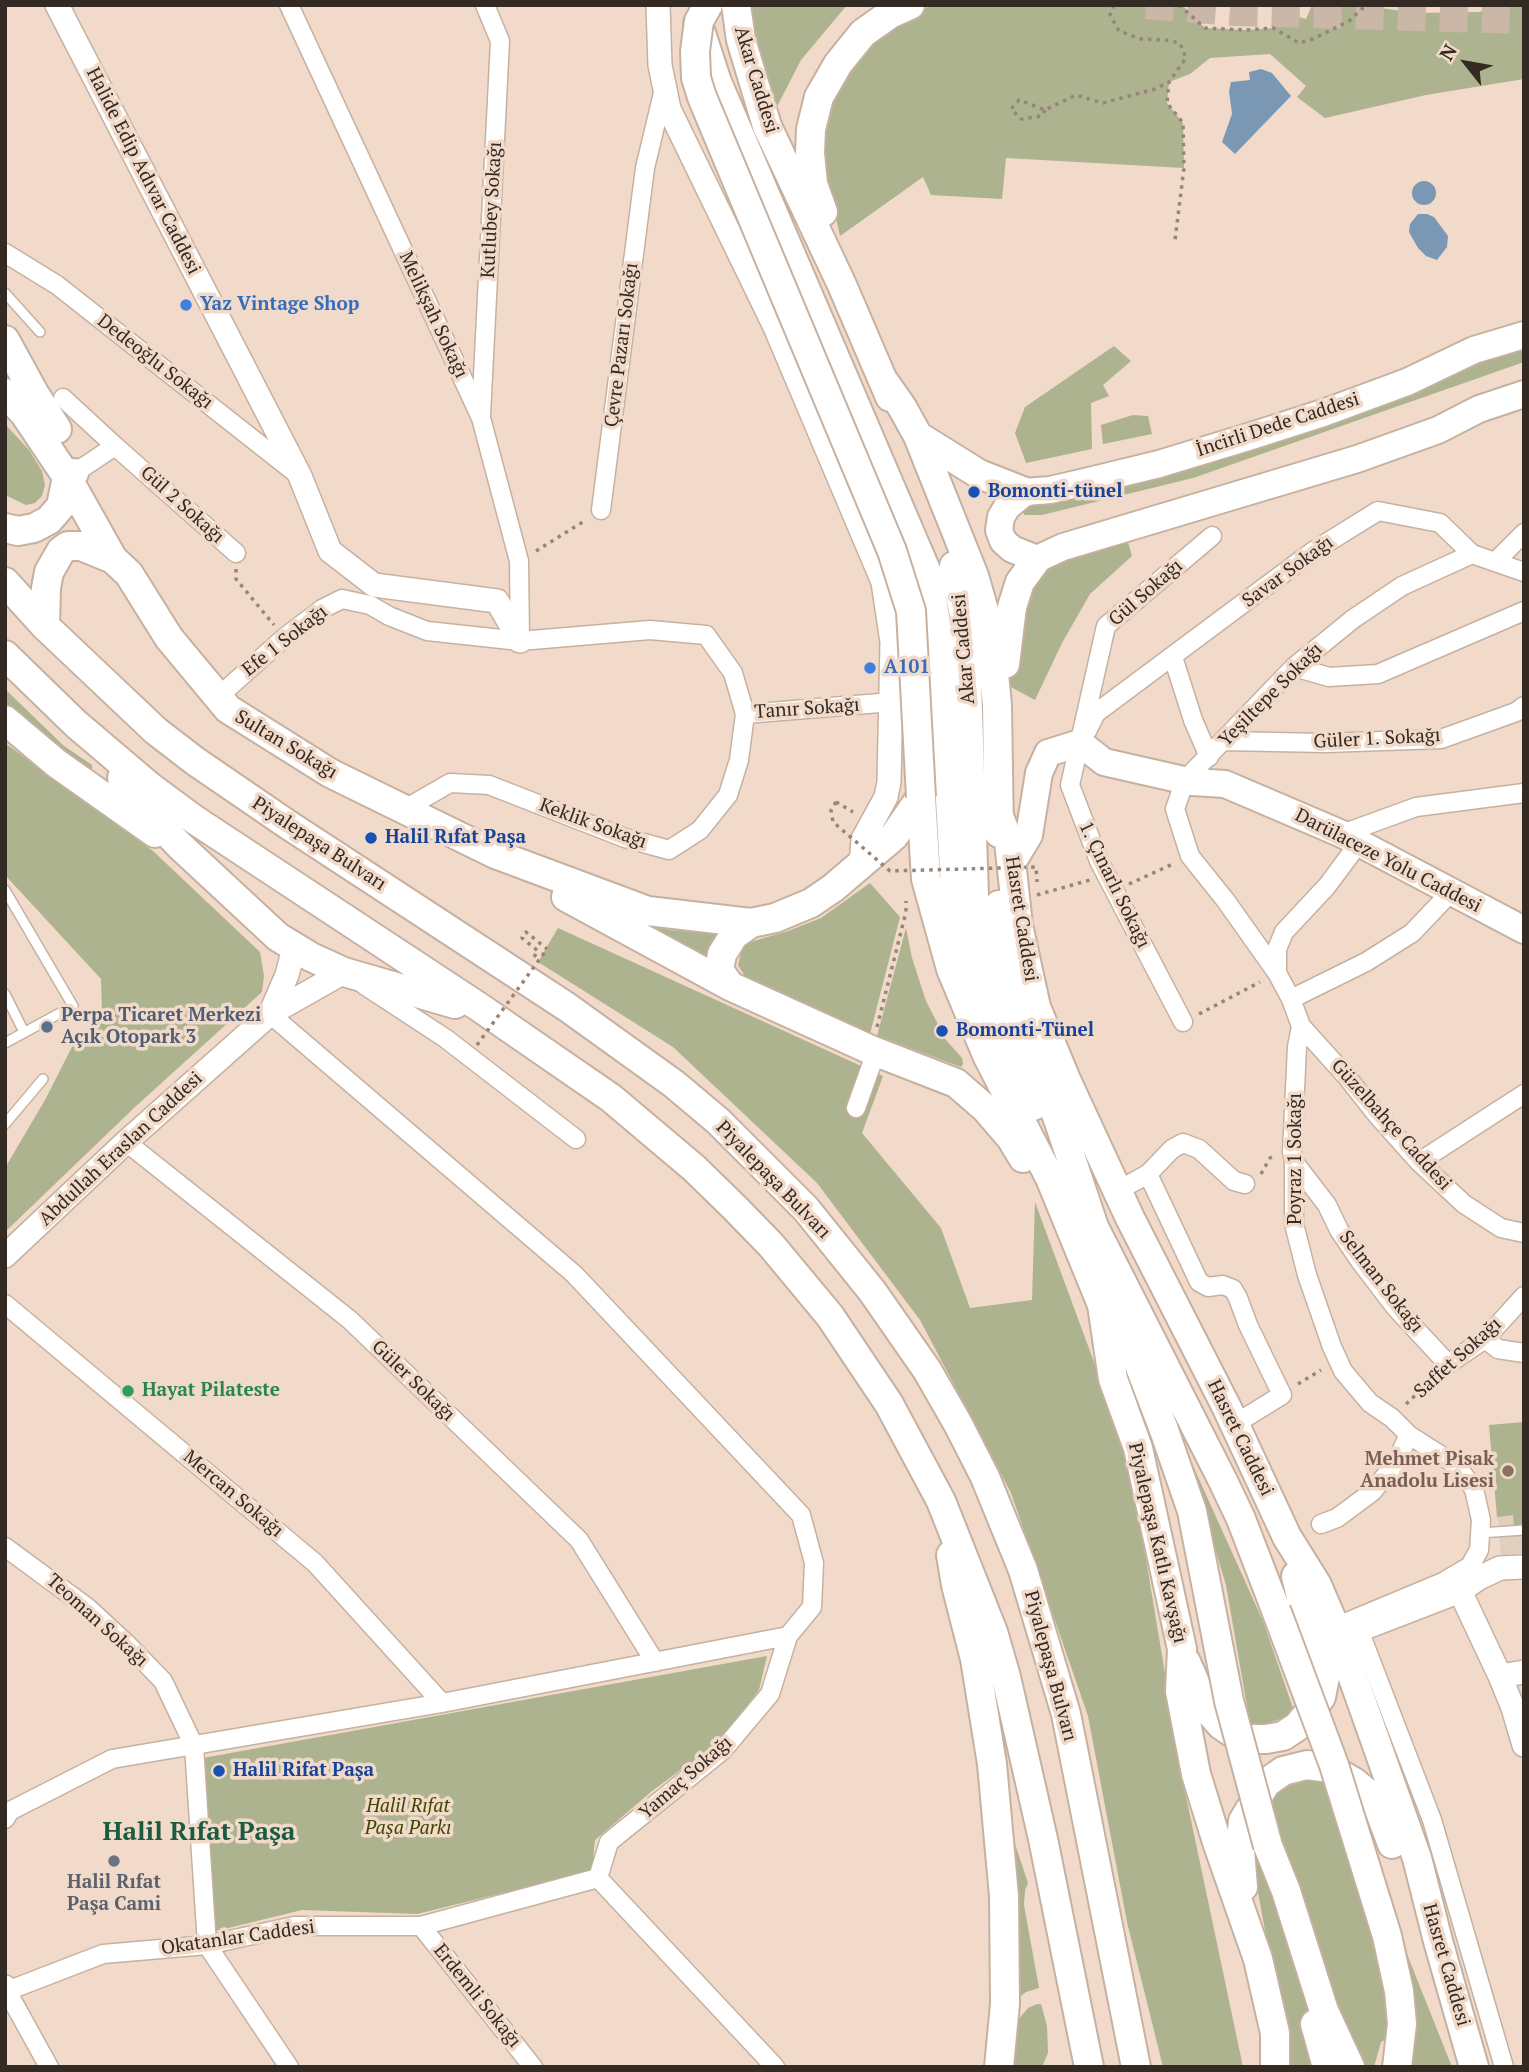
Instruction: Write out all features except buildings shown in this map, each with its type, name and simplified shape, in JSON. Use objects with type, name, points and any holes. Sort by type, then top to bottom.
[{"type":"main road","name":"Akar Caddesi","points":[[693,5],[717,82],[928,575],[942,658],[959,941],[972,1015]]},
{"type":"main road","points":[[708,5],[699,21],[695,51],[696,78],[702,97],[892,551],[911,611],[926,879],[951,969],[987,1055],[1050,1178],[1102,1305],[1131,1343],[1192,1511],[1229,1701],[1268,1846],[1289,1940],[1327,2067]]},
{"type":"main road","name":"Akar Caddesi","points":[[736,5],[741,40],[767,126],[855,315],[938,515],[960,591],[967,660],[974,897],[992,999],[1007,1049],[1036,1114],[1094,1227]]},
{"type":"main road","points":[[855,315],[832,236],[813,184],[811,129],[819,97],[838,64],[863,33],[890,14],[910,5]]},
{"type":"main road","name":"İncirli Dede Caddesi","points":[[1025,492],[1049,490],[1159,464],[1298,421],[1407,382],[1474,349],[1524,335]]},
{"type":"main road","points":[[5,340],[34,393]]},
{"type":"main road","points":[[5,369],[34,393]]},
{"type":"main road","points":[[883,380],[918,436],[984,608],[992,644],[997,705],[999,910],[1002,956],[1015,1010],[1059,1122],[1094,1227],[1241,1519],[1334,1765],[1387,1936],[1399,1991],[1402,2024],[1397,2067]]},
{"type":"main road","points":[[5,393],[74,473],[61,506],[49,520],[34,528],[18,531],[5,528]]},
{"type":"main road","name":"Sultan Sokağı","points":[[34,393],[121,566],[169,638],[228,709],[330,772],[495,854]]},
{"type":"main road","points":[[997,705],[1012,607],[1020,582],[1037,559],[1063,547],[1388,448],[1524,394]]},
{"type":"main road","points":[[918,436],[979,474],[1025,492],[1007,507],[1000,517],[999,530],[1003,541],[1012,549],[1037,559]]},
{"type":"main road","points":[[45,625],[48,580],[61,551],[68,546],[81,546],[121,566]]},
{"type":"main road","name":"Piyalepaşa Bulvarı","points":[[5,582],[45,625],[156,731],[195,761],[567,1007],[674,1084],[718,1122],[806,1209],[872,1291],[927,1370],[958,1424],[985,1477],[1023,1570],[1066,1714],[1136,2067]]},
{"type":"main road","points":[[5,655],[109,753],[195,820],[479,1007],[600,1091],[652,1132],[694,1168],[771,1245],[830,1316],[888,1404],[941,1501],[980,1596],[1006,1677],[1043,1839],[1089,2067]]},
{"type":"main road","points":[[5,720],[106,800],[150,830],[179,845]]},
{"type":"main road","points":[[1011,865],[1029,835],[1039,773],[1048,753],[1080,743]]},
{"type":"main road","name":"Darülaceze Yolu Caddesi","points":[[1080,743],[1104,762],[1185,780],[1224,784],[1351,838],[1524,930]]},
{"type":"main road","points":[[109,753],[131,790],[179,845],[278,937],[294,948],[344,972],[453,1004],[479,1007]]},
{"type":"main road","points":[[495,854],[648,911],[751,923],[775,918],[811,903],[861,866],[894,836],[921,797]]},
{"type":"main road","name":"Hasret Caddesi","points":[[999,816],[1009,842],[1018,925],[1036,1007],[1067,1082],[1117,1191],[1235,1424],[1287,1536],[1347,1629],[1417,1858],[1474,2067]]},
{"type":"main road","points":[[495,854],[557,892],[730,986],[873,1051],[956,1083],[971,1094],[1011,1138],[1032,1172],[1050,1178]]},
{"type":"main road","points":[[730,986],[719,970],[722,954],[734,935],[751,923]]},
{"type":"main road","name":"Piyalepaşa Katlı Kavşağı","points":[[1102,1305],[1113,1379],[1138,1448],[1182,1649],[1180,1691],[1196,1774],[1268,1998],[1275,2034],[1275,2067]]},
{"type":"main road","points":[[941,1501],[956,1585],[975,1659],[993,1775],[1004,1896],[1004,2004],[999,2067]]},
{"type":"main road","points":[[1182,1649],[1206,1708],[1221,1725],[1233,1733],[1250,1739],[1274,1737],[1290,1731],[1306,1717],[1321,1696],[1326,1672],[1301,1597],[1287,1536]]},
{"type":"main road","points":[[1251,1939],[1240,1850],[1243,1821],[1266,1783],[1283,1771],[1307,1765],[1329,1768],[1354,1782],[1371,1796],[1380,1812],[1418,1909],[1438,1941]]},
{"type":"main road","points":[[1268,1846],[1286,1891],[1324,2011],[1350,2067]]},
{"type":"street","name":"Halide Edip Adıvar Caddesi","points":[[57,5],[300,476],[330,551],[374,584],[497,601],[520,641]]},
{"type":"street","name":"Melikşah Sokağı","points":[[289,5],[481,418],[519,561],[520,641]]},
{"type":"street","name":"Kutlubey Sokağı","points":[[481,418],[500,41],[485,5]]},
{"type":"street","points":[[659,5],[660,65],[670,109],[775,327],[883,582],[892,642],[888,790],[863,839],[861,866]]},
{"type":"street","name":"Çevre Pazarı Sokağı","points":[[601,510],[645,168],[664,85]]},
{"type":"street","name":"Dedeoğlu Sokağı","points":[[5,253],[57,285],[300,476]]},
{"type":"street","name":"Gül 2 Sokağı","points":[[63,398],[236,553]]},
{"type":"street","points":[[74,473],[116,446]]},
{"type":"street","name":"Savar Sokağı","points":[[1080,743],[1096,713],[1312,552],[1378,511],[1440,523],[1472,554],[1524,572]]},
{"type":"street","points":[[1495,562],[1524,533]]},
{"type":"street","name":"Gül Sokağı","points":[[1080,743],[1106,626],[1212,536]]},
{"type":"street","name":"Yeşiltepe Sokağı","points":[[1185,780],[1294,667],[1353,619],[1402,586],[1472,554]]},
{"type":"street","name":"Efe 1 Sokağı","points":[[218,697],[284,638],[322,609],[342,599],[370,605],[389,616],[427,631],[520,641]]},
{"type":"street","points":[[1294,667],[1329,677],[1378,674],[1524,611]]},
{"type":"street","name":"Tanır Sokağı","points":[[520,641],[649,630],[706,635],[733,673],[745,714],[892,702]]},
{"type":"street","points":[[1173,657],[1193,720],[1209,757]]},
{"type":"street","name":"Güler 1. Sokağı","points":[[1224,741],[1325,743],[1441,738],[1516,712],[1524,706]]},
{"type":"street","name":"Keklik Sokağı","points":[[403,810],[450,783],[489,785],[625,838],[669,850],[700,830],[728,795],[739,760],[745,714]]},
{"type":"street","name":"1. Çınarlı Sokağı","points":[[1080,743],[1070,785],[1075,804],[1111,883],[1183,1022]]},
{"type":"street","name":"Poyraz 1 Sokağı","points":[[1185,780],[1175,809],[1190,856],[1278,973],[1301,1026],[1297,1047],[1293,1157],[1294,1224],[1310,1286],[1337,1359],[1343,1371],[1370,1403],[1392,1418],[1409,1435],[1456,1465],[1474,1489],[1481,1520],[1479,1550],[1470,1566],[1347,1629]]},
{"type":"street","points":[[1278,973],[1277,949],[1284,932],[1327,886],[1351,838],[1416,807],[1524,793]]},
{"type":"street","points":[[1291,999],[1366,962],[1412,933],[1451,892]]},
{"type":"street","name":"Abdullah Eraslan Caddesi","points":[[270,1014],[294,948]]},
{"type":"street","points":[[344,972],[445,1038],[576,1139]]},
{"type":"street","name":"Abdullah Eraslan Caddesi","points":[[5,1256],[126,1142],[270,1014],[344,972]]},
{"type":"street","points":[[5,1819],[10,1811],[112,1759],[442,1703],[788,1636],[812,1607],[814,1563],[802,1514],[574,1274],[270,1014]]},
{"type":"street","name":"Güzelbahçe Caddesi","points":[[1301,1026],[1419,1163],[1464,1204],[1501,1228],[1523,1229]]},
{"type":"street","points":[[856,1108],[873,1051]]},
{"type":"street","points":[[1419,1163],[1524,1094]]},
{"type":"street","name":"Güler Sokağı","points":[[126,1142],[350,1320],[579,1541],[655,1662]]},
{"type":"street","points":[[1117,1191],[1148,1174],[1172,1149],[1183,1143],[1199,1149],[1234,1181],[1245,1184]]},
{"type":"street","name":"Selman Sokağı","points":[[1293,1157],[1327,1205],[1339,1230],[1360,1261],[1395,1307],[1448,1364]]},
{"type":"street","points":[[1148,1174],[1199,1282],[1208,1287],[1223,1285],[1233,1289],[1282,1395],[1235,1424]]},
{"type":"street","name":"Saffet Sokağı","points":[[1448,1364],[1485,1339],[1524,1296]]},
{"type":"street","name":"Mercan Sokağı","points":[[5,1304],[315,1563],[442,1703]]},
{"type":"street","points":[[1485,1339],[1498,1349],[1524,1353]]},
{"type":"street","points":[[1321,1524],[1337,1518],[1373,1492],[1395,1464],[1409,1435]]},
{"type":"street","name":"Teoman Sokağı","points":[[5,1547],[88,1608],[163,1681],[194,1746]]},
{"type":"street","points":[[1347,1629],[1460,1591],[1500,1568],[1524,1567]]},
{"type":"street","points":[[1460,1591],[1500,1676],[1524,1745]]},
{"type":"street","name":"Hasret Caddesi","points":[[1347,1629],[1432,1820],[1504,2067]]},
{"type":"street","name":"Yamaç Sokağı","points":[[598,1878],[609,1842],[723,1750],[770,1694],[788,1636]]},
{"type":"street","points":[[1500,1676],[1524,1672]]},
{"type":"street","points":[[194,1746],[206,1945],[289,2067]]},
{"type":"street","points":[[598,1878],[775,2067]]},
{"type":"street","name":"Okatanlar Caddesi","points":[[6,1990],[103,1954],[206,1945],[294,1926],[421,1926],[598,1878]]},
{"type":"street","name":"Erdemli Sokağı","points":[[421,1926],[533,2067]]},
{"type":"street","points":[[6,1990],[49,2067]]},
{"type":"lane","points":[[5,293],[40,332]]},
{"type":"lane","points":[[5,890],[73,1006],[5,1044]]},
{"type":"lane","points":[[5,994],[24,1032]]},
{"type":"lane","points":[[5,1124],[43,1079]]},
{"type":"lane","points":[[1480,1533],[1524,1530]]},
{"type":"path","points":[[1045,110],[1019,100],[1011,109],[1021,119],[1042,116],[1045,110],[1076,95],[1103,103],[1155,89],[1169,82],[1186,58],[1180,43],[1141,39],[1119,31],[1110,15],[1114,5]]},
{"type":"path","points":[[1179,5],[1205,28],[1273,28],[1299,43],[1313,40],[1349,21],[1366,5]]},
{"type":"path","points":[[1169,82],[1167,103],[1183,122],[1184,168],[1175,240]]},
{"type":"path","points":[[519,561],[601,510]]},
{"type":"path","name":"Gül 2 Sokağı","points":[[236,553],[236,579],[284,638]]},
{"type":"path","points":[[859,816],[836,802],[831,810],[833,822],[890,870],[1036,867],[1037,882]]},
{"type":"path","points":[[1035,895],[1111,883],[1190,856]]},
{"type":"path","points":[[873,1051],[906,912]]},
{"type":"path","points":[[477,1045],[547,949],[526,932]]},
{"type":"path","points":[[1183,1022],[1278,973]]},
{"type":"path","points":[[1245,1184],[1258,1179],[1270,1158],[1282,1151],[1293,1157]]},
{"type":"path","points":[[1282,1395],[1337,1359]]},
{"type":"path","name":"Saffet Sokağı","points":[[1392,1418],[1448,1364]]},
{"type":"shaded area","name":"Mehmet Pisak Anadolu Lisesi","points":[[1524,1422],[1524,1553],[1501,1555],[1489,1425]]},
{"type":"green space","points":[[751,5],[847,5],[801,60],[767,126]]},
{"type":"green space","points":[[933,5],[1182,5],[1205,28],[1246,30],[1273,28],[1278,11],[1306,19],[1312,5],[1358,5],[1418,13],[1480,12],[1490,5],[1524,5],[1524,79],[1426,95],[1325,118],[1297,97],[1306,86],[1270,54],[1210,58],[1190,74],[1169,82],[1167,103],[1183,123],[1184,168],[1006,158],[1002,199],[931,195],[923,177],[840,236],[816,129],[863,33]]},
{"type":"green space","points":[[1524,332],[1524,362],[1193,478],[1042,515],[1025,515],[1017,506],[1038,481],[1364,394]]},
{"type":"green space","points":[[1114,346],[1131,361],[1103,385],[1109,396],[1091,403],[1092,449],[1026,463],[1015,433],[1025,407]]},
{"type":"green space","points":[[1133,415],[1148,416],[1152,434],[1103,444],[1101,425]]},
{"type":"green space","points":[[5,424],[29,450],[42,471],[45,485],[42,496],[35,503],[26,505],[5,495]]},
{"type":"green space","points":[[1125,532],[1132,556],[1090,594],[1062,643],[1035,700],[1009,686],[1006,660],[1037,559]]},
{"type":"green space","points":[[5,689],[64,746],[92,765],[92,770],[85,771],[18,719],[5,706]]},
{"type":"green space","points":[[5,743],[153,851],[260,952],[264,976],[262,992],[135,1107],[5,1232],[5,1168],[45,1100],[75,1041],[102,1012],[101,979],[5,875]]},
{"type":"green space","points":[[870,883],[900,917],[870,1034],[746,978],[738,965],[742,949],[750,942],[821,918]]},
{"type":"green space","points":[[655,926],[669,930],[718,934],[706,961],[652,928]]},
{"type":"green space","points":[[558,928],[883,1076],[862,1133],[941,1228],[970,1308],[1032,1300],[1035,1202],[1129,1457],[1183,1782],[1243,2067],[1163,2067],[1127,1922],[1088,1716],[1011,1493],[920,1320],[817,1183],[673,1047],[538,962]]},
{"type":"green space","points":[[906,928],[912,958],[926,1001],[946,1040],[962,1058],[961,1067],[877,1036]]},
{"type":"green space","name":"Mehmet Pisak Anadolu Lisesi","points":[[1524,1422],[1524,1528],[1514,1528],[1513,1515],[1497,1517],[1489,1425]]},
{"type":"green space","points":[[1184,1446],[1263,1621],[1295,1714],[1251,1729],[1226,1585]]},
{"type":"green space","name":"Halil Rıfat Paşa Parkı","points":[[767,1656],[759,1690],[721,1740],[652,1791],[595,1840],[592,1871],[417,1914],[302,1910],[216,1931],[203,1758]]},
{"type":"green space","points":[[1307,1775],[1331,1781],[1364,1811],[1399,1934],[1452,2067],[1402,2067],[1414,2023],[1381,2042],[1374,2067],[1273,2067],[1277,1996],[1247,1832],[1267,1793]]},
{"type":"green space","points":[[1013,1838],[1028,1883],[1024,1905],[1039,1988],[1026,1992],[1017,1999]]},
{"type":"green space","points":[[1041,2004],[1047,2026],[1048,2053],[1042,2067],[1013,2067],[1017,2021],[1028,2008]]},
{"type":"water","points":[[1261,69],[1272,73],[1291,96],[1235,154],[1222,142],[1232,114],[1229,91],[1231,82],[1250,80],[1249,72]]},
{"type":"water","points":[[1424,181],[1435,188],[1436,193],[1429,204],[1424,205],[1413,198],[1412,193],[1419,182]]},
{"type":"water","points":[[1418,214],[1434,217],[1448,236],[1447,247],[1437,260],[1426,256],[1418,248],[1409,232],[1410,224]]},
{"type":"tunnel","points":[[1146,5],[1234,12],[1524,20]]},
{"type":"place","name":"Yaz Vintage Shop","points":[[186,305]]},
{"type":"place","name":"Bomonti-tünel","points":[[974,492]]},
{"type":"place","name":"A101","points":[[870,668]]},
{"type":"place","name":"Halil Rıfat Paşa","points":[[371,838]]},
{"type":"place","name":"Perpa Ticaret Merkezi Açık Otopark 3","points":[[47,1027]]},
{"type":"place","name":"Bomonti-Tünel","points":[[942,1031]]},
{"type":"place","name":"Hayat Pilateste","points":[[128,1391]]},
{"type":"place","name":"Mehmet Pisak Anadolu Lisesi","points":[[1508,1471]]},
{"type":"place","name":"Halil Rifat Paşa","points":[[219,1771]]},
{"type":"place","name":"Halil Rıfat Paşa Cami","points":[[114,1861]]},
{"type":"district","name":"Halil Rıfat Paşa","points":[[199,1833]]}]
